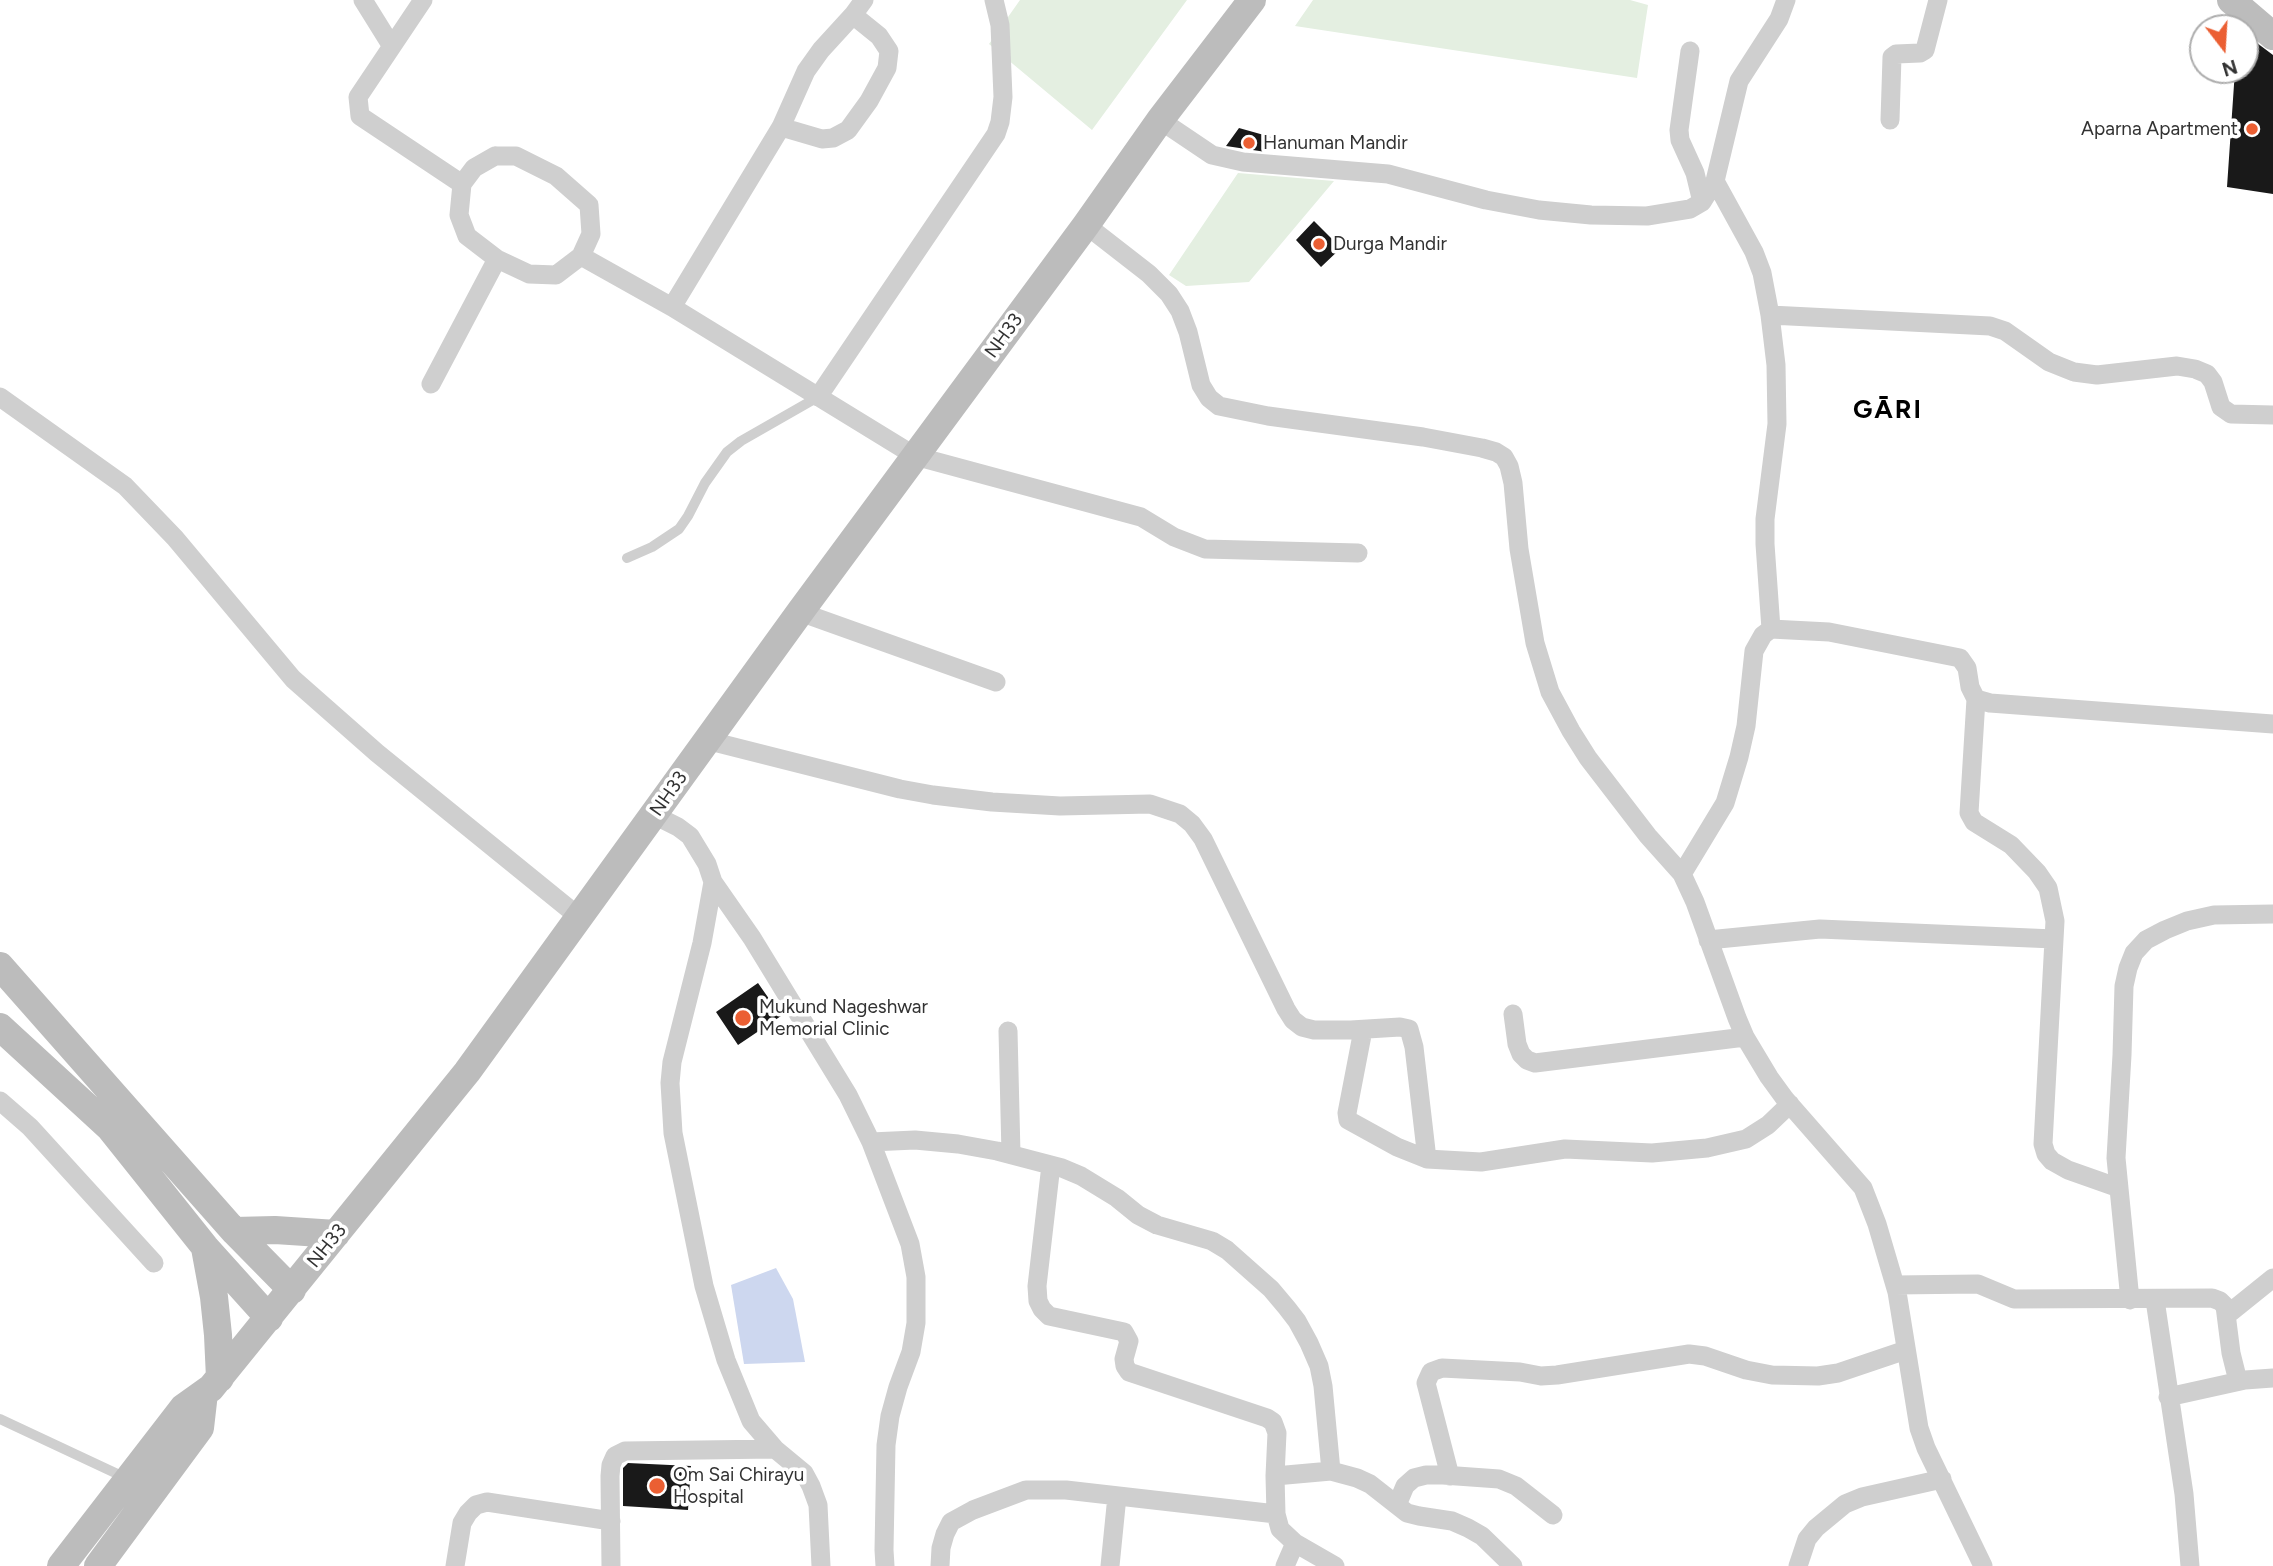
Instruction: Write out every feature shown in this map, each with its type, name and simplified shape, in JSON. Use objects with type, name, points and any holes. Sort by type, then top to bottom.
[{"type":"main road","name":"NH33","points":[[61,1566],[183,1408],[212,1385],[269,1318],[467,1072],[706,740],[1086,225],[1160,120],[1252,0]]},
{"type":"main road","points":[[2231,0],[2273,36]]},
{"type":"main road","points":[[0,966],[234,1231],[292,1290]]},
{"type":"main road","points":[[0,1027],[110,1128],[205,1247],[269,1318]]},
{"type":"main road","points":[[234,1231],[275,1230],[336,1234]]},
{"type":"main road","points":[[98,1566],[200,1428],[212,1385],[214,1297],[205,1247]]},
{"type":"street","points":[[363,0],[391,45]]},
{"type":"street","points":[[423,0],[358,97],[360,116],[462,184]]},
{"type":"street","points":[[818,397],[996,134],[1003,97],[1000,25],[994,0]]},
{"type":"street","points":[[1160,120],[1212,155],[1244,162],[1388,174],[1486,200],[1539,210],[1591,215],[1647,216],[1690,209],[1702,202],[1715,181],[1739,80],[1779,19],[1786,0]]},
{"type":"street","points":[[1890,120],[1892,57],[1896,54],[1920,53],[1925,50],[1938,0]]},
{"type":"street","points":[[672,307],[781,127],[806,71],[858,8],[889,51],[887,68],[869,101],[848,130],[833,138],[822,139],[781,127]]},
{"type":"street","points":[[1690,51],[1679,140],[1695,173],[1702,202]]},
{"type":"street","points":[[495,156],[516,156],[556,176],[589,205],[592,234],[581,256],[556,275],[529,274],[497,259],[467,236],[459,215],[462,184],[474,168],[495,156]]},
{"type":"street","points":[[1715,181],[1754,252],[1762,273],[1770,315],[1776,365],[1777,424],[1765,519],[1771,629]]},
{"type":"street","points":[[1086,225],[1149,274],[1169,294],[1180,311],[1188,332],[1201,385],[1209,398],[1219,405],[1268,416],[1423,437],[1489,450],[1504,457],[1513,483],[1519,549],[1535,643],[1550,692],[1588,758],[1648,836],[1682,874],[1745,1037],[1769,1077],[1863,1188],[1870,1202],[1895,1285],[1919,1428],[1983,1566]]},
{"type":"street","points":[[581,256],[672,307],[915,456],[1141,517],[1174,537],[1205,550],[1358,553]]},
{"type":"street","points":[[431,384],[497,259]]},
{"type":"street","points":[[1770,315],[1990,327],[2006,331],[2049,362],[2074,372],[2097,374],[2177,366],[2195,369],[2207,374],[2213,382],[2221,407],[2231,414],[2273,415]]},
{"type":"street","points":[[0,397],[125,486],[175,538],[293,679],[377,753],[579,917]]},
{"type":"street","points":[[800,612],[996,682]]},
{"type":"street","points":[[1682,874],[1725,803],[1746,726],[1754,651],[1763,635],[1771,629],[1829,632],[1961,658],[1967,668],[1970,687],[1976,699],[1969,813],[1974,822],[2011,845],[2037,872],[2048,888],[2052,901],[2055,921],[2043,1144],[2052,1161],[2068,1170],[2119,1188]]},
{"type":"street","points":[[1976,699],[1990,703],[2273,724]]},
{"type":"street","points":[[706,740],[900,789],[992,802],[1060,806],[1150,804],[1180,814],[1203,839],[1293,1020],[1302,1027],[1314,1030],[1409,1029],[1414,1047],[1427,1159]]},
{"type":"street","points":[[654,815],[690,836],[707,864],[713,882],[752,938],[838,1077],[871,1142],[910,1244],[916,1277],[916,1323],[911,1352],[890,1416],[886,1445],[885,1566]]},
{"type":"street","points":[[713,882],[702,943],[672,1062],[670,1101],[673,1133],[704,1286],[726,1360],[751,1421],[775,1449],[804,1473],[811,1486],[818,1505],[821,1566]]},
{"type":"street","points":[[2130,1300],[2116,1145],[2127,968],[2134,953],[2146,940],[2165,929],[2214,915],[2273,914]]},
{"type":"street","points":[[1707,940],[1820,929],[2054,939]]},
{"type":"street","points":[[1513,1014],[1521,1054],[1535,1063],[1745,1037]]},
{"type":"street","points":[[1363,1030],[1347,1113],[1348,1121],[1427,1159],[1481,1162],[1565,1149],[1653,1153],[1707,1148],[1746,1139],[1768,1125],[1790,1104]]},
{"type":"street","points":[[1008,1031],[1010,1154]]},
{"type":"street","points":[[0,1101],[30,1127],[154,1263]]},
{"type":"street","points":[[871,1142],[925,1141],[974,1147],[1051,1165],[1081,1176],[1157,1225],[1212,1241],[1239,1259],[1271,1289],[1297,1321],[1319,1366],[1331,1471]]},
{"type":"street","points":[[1051,1165],[1037,1286],[1038,1301],[1042,1309],[1049,1316],[1058,1319],[1124,1332],[1129,1341],[1125,1366],[1135,1376],[1273,1422],[1277,1433],[1276,1514],[1280,1529],[1295,1543],[1335,1566]]},
{"type":"street","points":[[2227,1315],[2262,1284],[2273,1278]]},
{"type":"street","points":[[1895,1285],[1978,1284],[2014,1299],[2212,1298],[2225,1306],[2231,1353],[2238,1381]]},
{"type":"street","points":[[2155,1300],[2184,1494],[2190,1566]]},
{"type":"street","points":[[1450,1476],[1426,1383],[1431,1372],[1442,1368],[1520,1372],[1541,1376],[1689,1354],[1772,1375],[1818,1376],[1838,1373],[1906,1350]]},
{"type":"street","points":[[2168,1397],[2238,1381],[2273,1378]]},
{"type":"street","points":[[611,1566],[611,1465],[615,1456],[625,1451],[775,1449]]},
{"type":"street","points":[[1275,1476],[1331,1471],[1342,1473],[1370,1484],[1407,1513],[1452,1521],[1468,1528],[1482,1536],[1513,1566]]},
{"type":"street","points":[[1397,1505],[1405,1486],[1415,1478],[1426,1475],[1499,1479],[1516,1486],[1553,1515]]},
{"type":"street","points":[[1798,1566],[1807,1539],[1845,1504],[1861,1497],[1942,1479]]},
{"type":"street","points":[[940,1566],[943,1541],[951,1522],[973,1510],[1026,1490],[1066,1490],[1276,1514]]},
{"type":"street","points":[[1110,1566],[1117,1496]]},
{"type":"street","points":[[456,1566],[462,1523],[476,1505],[487,1502],[611,1521]]},
{"type":"street","points":[[1285,1566],[1295,1543]]},
{"type":"lane","points":[[627,558],[652,547],[679,529],[705,483],[727,452],[741,441],[818,397]]},
{"type":"lane","points":[[0,1419],[129,1480]]},
{"type":"green space","points":[[1020,0],[1187,0],[1092,130],[989,44]]},
{"type":"green space","points":[[1313,0],[1630,0],[1648,5],[1637,78],[1295,26]]},
{"type":"green space","points":[[1238,173],[1334,181],[1249,282],[1186,286],[1169,275]]},
{"type":"water","points":[[776,1268],[793,1299],[805,1362],[744,1364],[731,1285]]},
{"type":"building","name":"Aparna Apartment","points":[[2259,44],[2273,55],[2273,194],[2227,187],[2234,84],[2259,84]]},
{"type":"building","name":"Hanuman Mandir","points":[[1239,128],[1271,137],[1266,152],[1226,146]]},
{"type":"building","name":"Durga Mandir","points":[[1314,221],[1341,248],[1321,267],[1296,240]]},
{"type":"building","points":[[758,983],[781,1016],[738,1045],[716,1012]]},
{"type":"building","points":[[628,1463],[691,1466],[688,1510],[623,1506],[623,1468]]},
{"type":"place","name":"Aparna Apartment","points":[[2252,129]]},
{"type":"place","name":"Hanuman Mandir","points":[[1249,143]]},
{"type":"place","name":"Durga Mandir","points":[[1319,244]]},
{"type":"place","name":"Mukund Nageshwar Memorial Clinic","points":[[743,1018]]},
{"type":"place","name":"Om Sai Chirayu Hospital","points":[[657,1486]]},
{"type":"district","name":"GĀRI","points":[[1888,410]]}]
